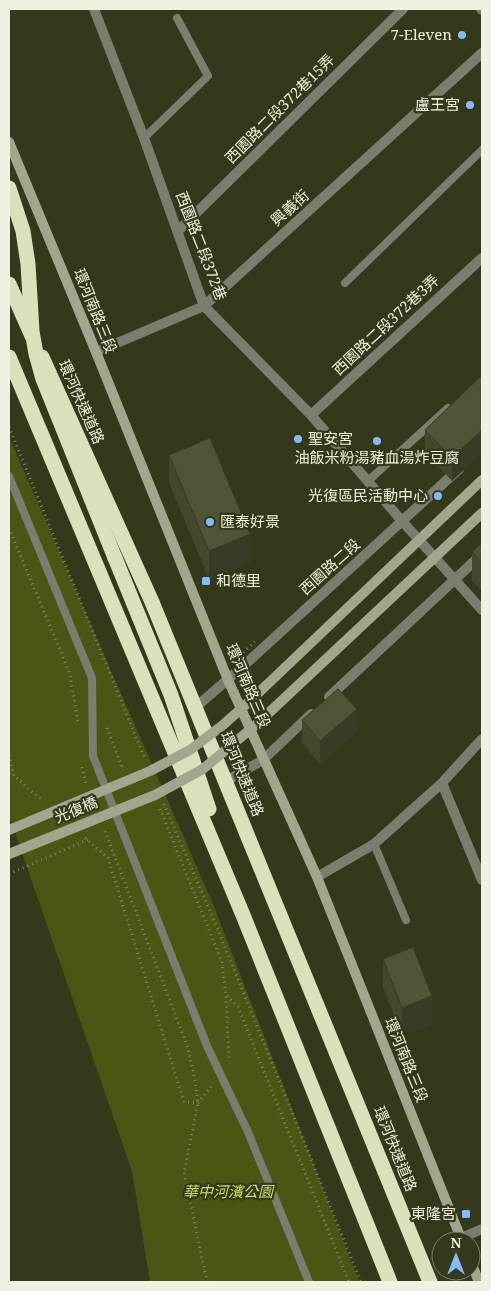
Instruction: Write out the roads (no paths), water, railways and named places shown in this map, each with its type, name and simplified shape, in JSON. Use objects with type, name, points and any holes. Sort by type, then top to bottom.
[{"type":"highway","points":[[9,188],[23,231],[28,264],[32,331],[43,379],[171,695],[244,914]]},
{"type":"highway","name":"環河快速道路","points":[[9,284],[152,602],[430,1282]]},
{"type":"highway","points":[[9,357],[244,914],[390,1282]]},
{"type":"street","name":"西園路二段372巷","points":[[94,9],[144,138],[204,306],[311,415],[482,610]]},
{"type":"street","name":"西園路二段372巷15弄","points":[[178,231],[403,9]]},
{"type":"street","name":"興義街","points":[[96,352],[204,306],[482,53]]},
{"type":"street","name":"環河南路三段","points":[[9,142],[228,680],[316,877],[459,1231]]},
{"type":"street","name":"西園路二段372巷3弄","points":[[311,415],[482,258]]},
{"type":"street","name":"西園路二段","points":[[196,707],[468,461]]},
{"type":"street","name":"光復橋","points":[[9,830],[190,750],[223,725],[252,699],[482,480]]},
{"type":"street","name":"光復橋","points":[[9,854],[155,795],[203,769],[258,723],[482,513]]},
{"type":"street","points":[[226,781],[263,760],[482,554]]},
{"type":"street","points":[[316,877],[374,844],[442,783],[482,739]]},
{"type":"street","points":[[442,783],[482,880]]},
{"type":"lane","points":[[144,138],[208,76],[177,18]]},
{"type":"lane","points":[[345,284],[482,150]]},
{"type":"lane","points":[[368,481],[452,405]]},
{"type":"lane","points":[[9,476],[92,678],[93,756],[207,1046],[248,1132],[309,1282]]},
{"type":"lane","points":[[374,844],[406,920]]},
{"type":"place","name":"7-Eleven","points":[[462,35]]},
{"type":"place","name":"盧王宮","points":[[470,105]]},
{"type":"place","name":"聖安宮","points":[[298,439]]},
{"type":"place","name":"油飯米粉湯豬血湯炸豆腐","points":[[377,441]]},
{"type":"place","name":"光復區民活動中心","points":[[438,496]]},
{"type":"place","name":"匯泰好景","points":[[210,522]]},
{"type":"place","name":"和德里","points":[[206,581]]},
{"type":"place","name":"東隆宮","points":[[466,1214]]},
{"type":"park label","name":"華中河濱公園","points":[[228,1192]]}]
